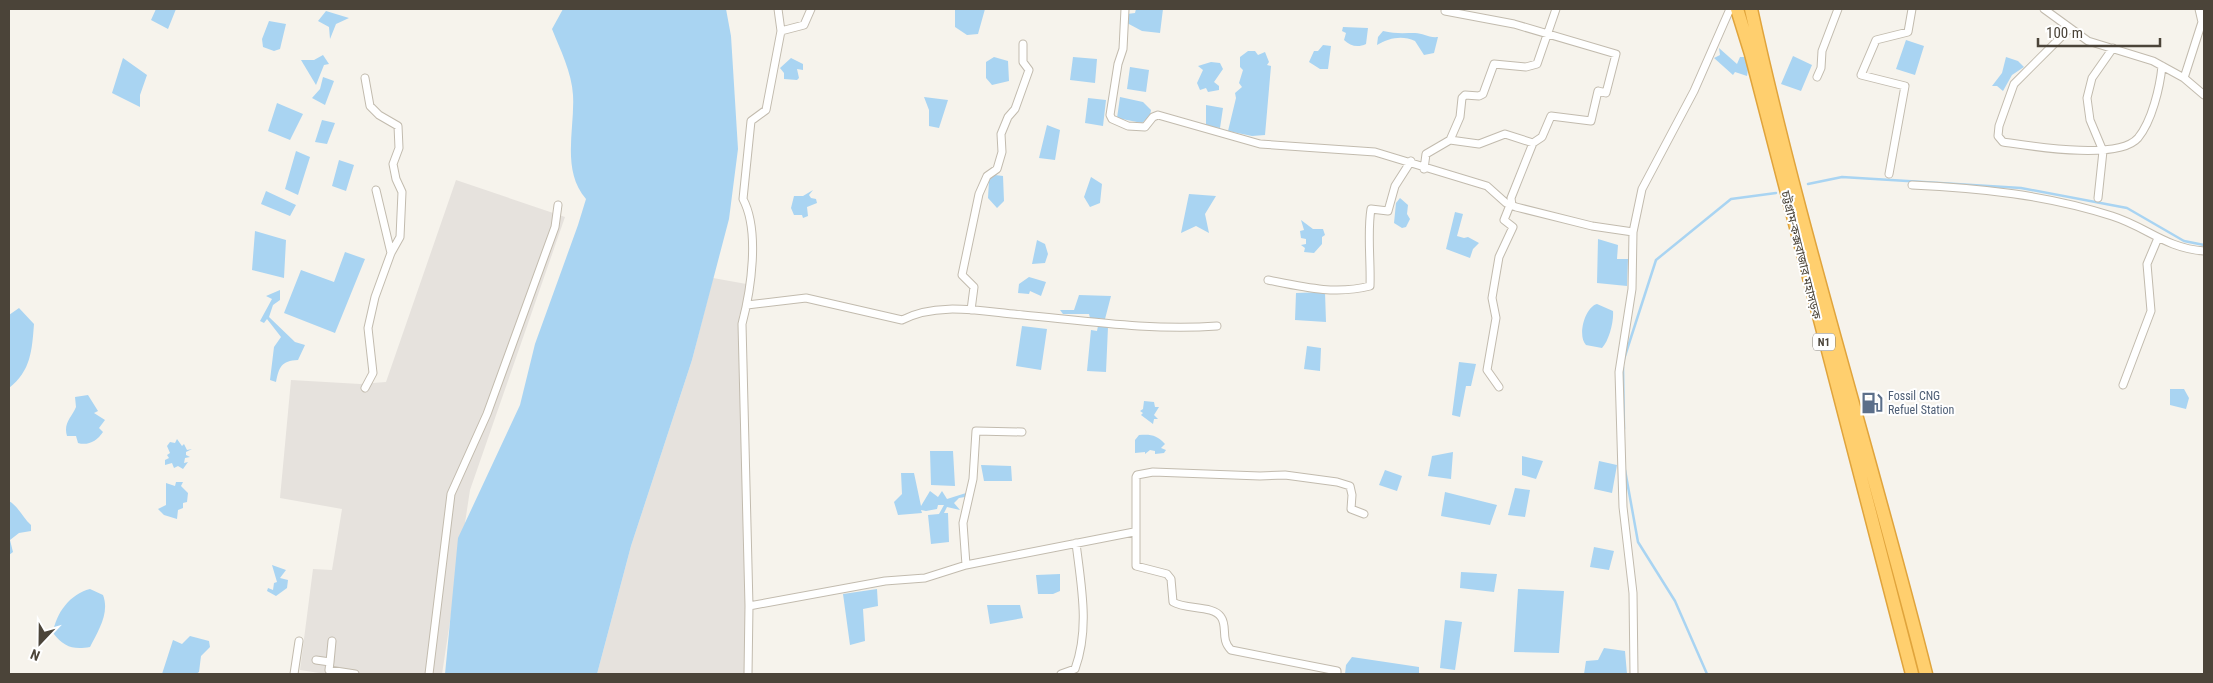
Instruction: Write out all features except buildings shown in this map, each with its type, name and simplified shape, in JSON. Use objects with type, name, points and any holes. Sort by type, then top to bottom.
[{"type":"highway","name":"চট্টগ্রাম-কক্সবাজার মহাসড়ক","points":[[1737,9],[1751,54],[1826,350],[1855,448],[1912,674]]},
{"type":"highway","name":"চট্টগ্রাম-কক্সবাজার মহাসড়ক","points":[[1751,9],[1836,349],[1897,560],[1926,674]]},
{"type":"street","points":[[748,674],[749,606],[742,324],[751,287],[752,248],[749,209],[743,199],[751,121],[766,110],[781,31],[778,9]]},
{"type":"street","points":[[781,31],[804,25],[811,9]]},
{"type":"street","points":[[1125,9],[1126,29],[1110,115],[1112,119],[1128,126],[1145,127],[1153,117],[1158,115],[1260,144],[1376,152],[1411,161],[1424,169],[1487,186],[1511,205],[1557,219],[1612,230],[1633,232]]},
{"type":"street","points":[[1424,169],[1426,154],[1450,140],[1460,117],[1462,98],[1465,95],[1478,96],[1483,94],[1494,64],[1526,67],[1537,64],[1556,9]]},
{"type":"street","points":[[1634,674],[1633,593],[1623,507],[1619,372],[1632,289],[1633,232],[1642,189],[1694,91],[1730,9]]},
{"type":"street","points":[[1817,78],[1821,68],[1822,51],[1838,9]]},
{"type":"street","points":[[1889,174],[1905,86],[1861,75],[1876,40],[1908,32],[1912,9]]},
{"type":"street","points":[[2044,9],[2088,41],[2153,60],[2184,78],[2204,95]]},
{"type":"street","points":[[2184,78],[2202,22],[2199,9]]},
{"type":"street","points":[[1445,11],[1514,24],[1616,54],[1606,93],[1598,91],[1591,121],[1551,116],[1542,137],[1533,143],[1511,198],[1511,205],[1504,220],[1512,227],[1499,257],[1492,298],[1496,318],[1487,370],[1499,387]]},
{"type":"street","points":[[2070,28],[2014,84],[1999,126],[1998,136],[2002,142],[2103,151],[2130,144],[2138,137],[2159,89],[2162,66]]},
{"type":"street","points":[[970,310],[974,287],[962,275],[970,232],[979,194],[987,176],[997,169],[1002,152],[1001,134],[1008,117],[1015,109],[1029,70],[1023,62],[1023,44]]},
{"type":"street","points":[[2098,198],[2103,151],[2090,120],[2087,98],[2092,78],[2113,48]]},
{"type":"street","points":[[365,78],[370,106],[380,115],[398,126],[399,148],[393,164],[396,179],[402,192],[403,212],[400,237],[391,253],[375,297],[368,328],[373,373],[365,388]]},
{"type":"street","points":[[1450,140],[1479,144],[1505,134],[1533,143]]},
{"type":"street","points":[[1268,280],[1348,292],[1370,286],[1371,242],[1368,228],[1371,209],[1388,210],[1395,186],[1411,161]]},
{"type":"street","points":[[1912,185],[1994,190],[2053,200],[2133,223],[2175,246],[2204,250]]},
{"type":"street","points":[[376,190],[391,253]]},
{"type":"street","points":[[429,674],[451,494],[490,405],[556,227],[558,205]]},
{"type":"street","points":[[2123,385],[2151,311],[2147,264],[2158,238]]},
{"type":"street","points":[[747,305],[806,298],[902,320],[918,312],[970,310],[1136,325],[1217,326]]},
{"type":"street","points":[[966,566],[963,523],[973,479],[976,431],[1022,432]]},
{"type":"street","points":[[1337,674],[1337,671],[1231,650],[1225,644],[1222,618],[1215,611],[1180,606],[1173,602],[1171,579],[1167,574],[1136,566],[1134,532],[1136,477],[1137,475],[1153,472],[1260,476],[1285,475],[1337,482],[1350,486],[1352,494],[1351,509],[1364,514]]},
{"type":"street","points":[[749,606],[885,582],[925,578],[966,566],[1076,542],[1134,532]]},
{"type":"street","points":[[1061,674],[1075,669],[1081,652],[1084,610],[1076,542]]},
{"type":"street","points":[[332,641],[329,670],[355,674]]},
{"type":"street","points":[[294,674],[299,642]]},
{"type":"street","points":[[316,660],[330,662]]},
{"type":"shaded area","points":[[456,180],[565,217],[470,490],[442,674],[326,674],[300,670],[313,569],[332,570],[342,509],[280,498],[291,380],[360,384],[386,382]]},
{"type":"shaded area","points":[[713,278],[752,285],[739,316],[747,356],[749,540],[746,674],[597,674],[631,546],[692,360]]},
{"type":"water","points":[[156,9],[176,9],[168,29],[151,20]]},
{"type":"water","points":[[563,9],[726,9],[731,36],[738,149],[729,219],[692,360],[631,546],[597,674],[445,674],[458,538],[520,405],[535,344],[586,199],[578,188],[571,162],[572,87],[565,61],[552,29]]},
{"type":"water","points":[[955,9],[985,9],[978,34],[967,35],[955,27]]},
{"type":"water","points":[[1136,9],[1163,9],[1160,33],[1142,31],[1127,23],[1127,14],[1135,13]]},
{"type":"water","points":[[326,11],[349,18],[336,24],[330,39],[329,27],[318,21]]},
{"type":"water","points":[[269,21],[286,24],[280,49],[274,51],[263,47],[262,39]]},
{"type":"water","points":[[1343,27],[1368,28],[1366,44],[1357,46],[1346,42],[1344,40],[1346,33],[1342,31]]},
{"type":"water","points":[[1383,31],[1418,33],[1438,37],[1434,53],[1424,55],[1415,41],[1405,38],[1391,39],[1377,45],[1378,37]]},
{"type":"water","points":[[1906,40],[1924,46],[1915,75],[1896,69]]},
{"type":"water","points":[[1323,45],[1331,46],[1328,69],[1320,69],[1309,62],[1314,51],[1318,51]]},
{"type":"water","points":[[1719,48],[1737,64],[1740,57],[1744,57],[1746,61],[1750,57],[1747,76],[1735,72],[1733,75],[1714,58],[1720,55]]},
{"type":"water","points":[[1248,51],[1255,51],[1258,55],[1265,52],[1269,62],[1267,65],[1271,66],[1265,135],[1252,136],[1228,131],[1236,98],[1235,93],[1242,87],[1239,83],[1243,70],[1240,67],[1240,57]]},
{"type":"water","points":[[323,55],[329,64],[324,65],[316,85],[301,60],[314,60]]},
{"type":"water","points":[[1793,56],[1812,65],[1801,91],[1781,84]]},
{"type":"water","points":[[994,57],[1008,61],[1009,81],[992,85],[986,78],[986,62]]},
{"type":"water","points":[[1073,57],[1097,59],[1095,83],[1070,80]]},
{"type":"water","points":[[2006,57],[2018,61],[2024,67],[2012,75],[2003,91],[1997,86],[1992,86],[2002,73]]},
{"type":"water","points":[[123,58],[147,75],[140,95],[140,107],[112,93]]},
{"type":"water","points":[[791,58],[803,64],[803,70],[797,69],[799,78],[797,80],[784,79],[784,73],[780,68]]},
{"type":"water","points":[[1211,62],[1220,63],[1223,69],[1214,82],[1219,86],[1219,90],[1208,92],[1206,88],[1200,90],[1197,83],[1203,70],[1198,66]]},
{"type":"water","points":[[1130,67],[1149,70],[1146,92],[1127,89]]},
{"type":"water","points":[[323,77],[334,81],[325,105],[312,98],[320,89]]},
{"type":"water","points":[[924,97],[948,100],[939,128],[929,126],[929,110]]},
{"type":"water","points":[[1120,97],[1143,102],[1151,110],[1150,116],[1142,123],[1117,118]]},
{"type":"water","points":[[1088,98],[1106,100],[1103,126],[1085,123]]},
{"type":"water","points":[[277,103],[303,114],[290,140],[268,131]]},
{"type":"water","points":[[1206,105],[1223,108],[1220,128],[1206,126]]},
{"type":"water","points":[[322,120],[335,123],[327,144],[315,142]]},
{"type":"water","points":[[1047,125],[1060,130],[1055,160],[1039,158]]},
{"type":"water","points":[[296,151],[310,157],[298,195],[285,189]]},
{"type":"water","points":[[339,160],[354,165],[346,191],[332,186]]},
{"type":"water","points":[[995,175],[1003,176],[1004,201],[997,208],[988,198],[989,180]]},
{"type":"water","points":[[1091,177],[1102,184],[1100,203],[1090,207],[1084,197]]},
{"type":"water","points":[[813,190],[809,195],[811,198],[816,199],[817,203],[807,207],[808,216],[803,218],[802,215],[794,215],[791,208],[794,196],[803,196]]},
{"type":"water","points":[[266,191],[296,205],[290,216],[261,204]]},
{"type":"water","points":[[1189,194],[1216,196],[1205,214],[1209,233],[1196,226],[1181,233]]},
{"type":"water","points":[[1400,198],[1408,205],[1407,214],[1410,219],[1406,227],[1402,228],[1394,223],[1396,203]]},
{"type":"water","points":[[1455,212],[1463,214],[1457,236],[1468,237],[1479,243],[1473,249],[1470,258],[1446,249]]},
{"type":"water","points":[[1301,220],[1313,229],[1323,229],[1325,235],[1322,237],[1322,244],[1314,253],[1304,252],[1305,248],[1301,245],[1306,244],[1306,239],[1301,238],[1300,231],[1304,230]]},
{"type":"water","points":[[255,231],[286,240],[284,278],[252,270]]},
{"type":"water","points":[[1598,239],[1618,245],[1617,259],[1628,259],[1627,286],[1597,283]]},
{"type":"water","points":[[1037,240],[1045,244],[1048,254],[1045,263],[1032,264]]},
{"type":"water","points":[[345,252],[365,259],[335,333],[284,313],[301,270],[334,282]]},
{"type":"water","points":[[1029,277],[1046,282],[1041,296],[1030,291],[1029,294],[1018,293],[1019,284]]},
{"type":"water","points":[[280,290],[280,300],[273,305],[269,317],[295,342],[305,345],[298,360],[284,363],[278,372],[276,382],[270,380],[274,347],[281,337],[267,319],[264,323],[260,321],[272,299],[266,296]]},
{"type":"water","points":[[1325,292],[1326,322],[1295,320],[1296,293]]},
{"type":"water","points":[[1079,295],[1111,296],[1105,319],[1090,318],[1089,314],[1063,314],[1060,310],[1074,310]]},
{"type":"water","points":[[1597,304],[1613,311],[1610,331],[1607,341],[1602,348],[1586,345],[1582,335],[1586,316],[1589,310]]},
{"type":"water","points":[[19,308],[34,324],[31,351],[22,374],[9,388],[9,315]]},
{"type":"water","points":[[1022,326],[1047,329],[1041,370],[1016,366]]},
{"type":"water","points":[[1098,326],[1108,327],[1106,372],[1087,371],[1091,330],[1097,331]]},
{"type":"water","points":[[1307,346],[1321,348],[1320,371],[1304,369]]},
{"type":"water","points":[[1459,362],[1476,364],[1471,386],[1466,386],[1460,417],[1452,415]]},
{"type":"water","points":[[2170,389],[2184,389],[2189,398],[2186,409],[2170,405]]},
{"type":"water","points":[[88,395],[98,411],[94,413],[105,420],[99,428],[103,432],[98,438],[92,442],[82,444],[78,443],[76,436],[67,436],[66,427],[76,407],[75,397]]},
{"type":"water","points":[[1144,401],[1154,402],[1155,407],[1159,407],[1154,415],[1158,419],[1154,419],[1153,424],[1141,415],[1143,413],[1140,411],[1143,409]]},
{"type":"water","points":[[1139,435],[1156,437],[1165,444],[1161,448],[1166,450],[1164,453],[1155,454],[1155,451],[1150,450],[1145,454],[1145,452],[1135,453],[1135,440]]},
{"type":"water","points":[[177,439],[182,446],[184,444],[187,450],[192,449],[186,452],[186,455],[190,457],[185,458],[184,463],[188,462],[183,469],[178,466],[174,468],[172,463],[165,465],[165,460],[169,458],[167,455],[170,453],[167,446],[170,442],[175,443]]},
{"type":"water","points":[[930,451],[953,451],[955,486],[931,485]]},
{"type":"water","points":[[1453,452],[1451,479],[1428,476],[1432,456]]},
{"type":"water","points":[[1522,456],[1543,461],[1536,479],[1522,475]]},
{"type":"water","points":[[1599,461],[1617,465],[1612,493],[1594,489]]},
{"type":"water","points":[[981,465],[1011,466],[1012,481],[984,481]]},
{"type":"water","points":[[1385,470],[1402,476],[1397,491],[1379,485]]},
{"type":"water","points":[[901,473],[914,473],[921,506],[930,491],[938,497],[942,491],[947,499],[966,493],[965,497],[959,498],[954,503],[960,510],[947,507],[944,513],[948,513],[949,542],[931,544],[928,515],[939,514],[944,505],[938,505],[937,509],[921,510],[922,513],[898,515],[894,502],[902,494]]},
{"type":"water","points":[[176,482],[183,482],[181,486],[188,493],[187,502],[183,503],[183,508],[178,510],[177,519],[164,515],[158,509],[166,505],[166,483],[175,486]]},
{"type":"water","points":[[1515,488],[1530,490],[1525,517],[1508,515]]},
{"type":"water","points":[[1445,492],[1497,505],[1490,525],[1441,516]]},
{"type":"water","points":[[9,501],[31,525],[31,531],[19,533],[10,540],[13,552],[9,555]]},
{"type":"water","points":[[1594,547],[1614,551],[1609,570],[1590,567]]},
{"type":"water","points":[[272,565],[286,570],[280,578],[288,580],[287,588],[276,596],[267,591],[268,588],[273,590],[274,583],[277,582]]},
{"type":"water","points":[[1461,572],[1497,574],[1494,592],[1460,588]]},
{"type":"water","points":[[1060,574],[1060,591],[1053,594],[1038,594],[1036,575]]},
{"type":"water","points":[[90,589],[103,595],[105,602],[104,615],[90,647],[74,648],[61,642],[53,633],[57,618],[70,600]]},
{"type":"water","points":[[877,589],[878,606],[863,609],[865,641],[850,645],[843,594]]},
{"type":"water","points":[[1518,589],[1564,591],[1559,653],[1514,652]]},
{"type":"water","points":[[987,605],[1020,605],[1023,618],[990,624]]},
{"type":"water","points":[[1445,620],[1462,622],[1455,670],[1440,668]]},
{"type":"water","points":[[190,636],[209,641],[210,647],[201,656],[199,672],[196,674],[162,674],[173,640],[182,644]]},
{"type":"water","points":[[1604,648],[1625,651],[1627,674],[1584,674],[1586,661],[1598,660]]},
{"type":"water","points":[[1352,657],[1419,667],[1419,674],[1345,674],[1346,665]]},
{"type":"waterway","points":[[1808,184],[1842,177],[2021,188],[2127,208],[2184,241],[2204,245]]},
{"type":"waterway","points":[[1624,359],[1656,260],[1731,199],[1776,193]]},
{"type":"waterway","points":[[1623,367],[1624,429]]},
{"type":"waterway","points":[[1625,470],[1638,542],[1675,601],[1707,674]]},
{"type":"place","name":"Fossil CNG Refuel Station","points":[[1872,403]]}]
